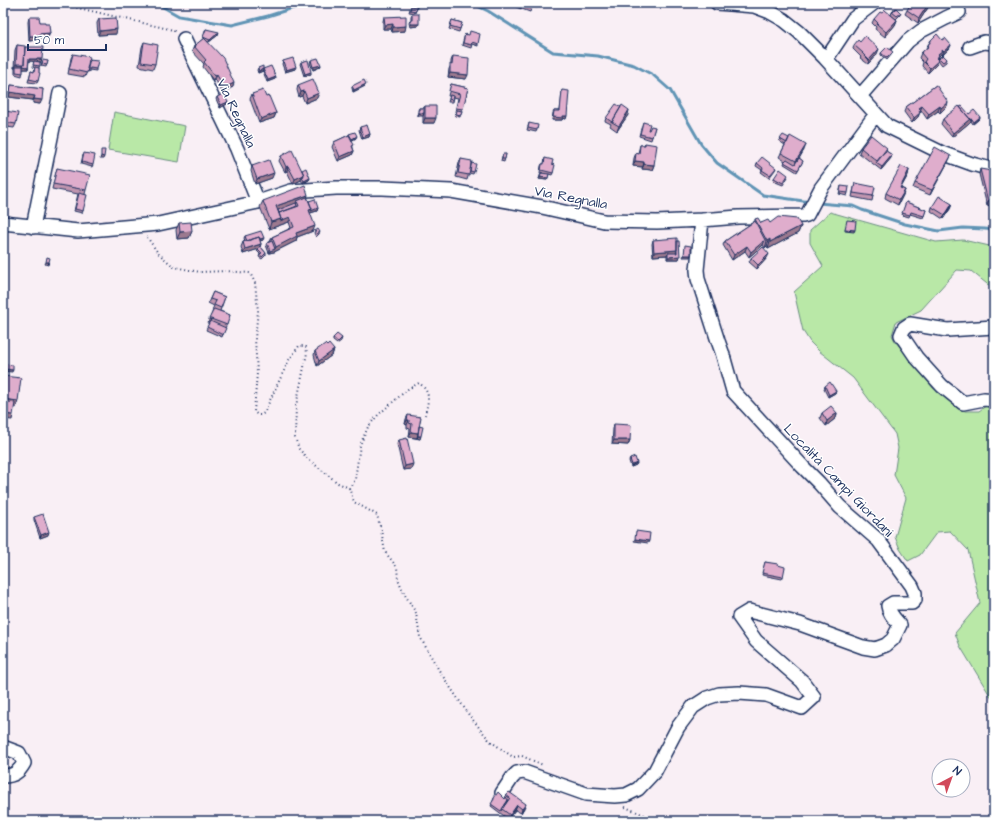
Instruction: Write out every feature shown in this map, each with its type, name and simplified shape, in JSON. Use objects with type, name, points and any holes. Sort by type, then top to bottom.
[{"type":"street","points":[[716,3],[754,6],[770,12],[784,20],[825,58],[887,126],[942,153],[994,170]]},
{"type":"street","points":[[825,58],[829,55],[853,19],[874,3]]},
{"type":"street","points":[[860,96],[908,41],[921,31],[959,12]]},
{"type":"street","name":"Via Regnalla","points":[[184,39],[237,149],[258,202]]},
{"type":"street","points":[[970,47],[984,42],[994,42]]},
{"type":"street","points":[[33,227],[60,93]]},
{"type":"street","name":"Via Regnalla","points":[[3,223],[78,232],[158,224],[258,202],[291,191],[336,188],[404,189],[450,192],[542,207],[604,221],[657,222],[738,217],[802,216],[807,215],[821,188],[876,114]]},
{"type":"street","name":"Località Campi Giordani","points":[[502,793],[517,773],[524,772],[586,794],[615,796],[626,795],[638,789],[656,771],[678,727],[693,707],[707,698],[718,694],[739,693],[766,695],[802,708],[814,697],[802,681],[756,641],[739,617],[749,612],[800,624],[863,647],[875,649],[886,645],[892,639],[900,625],[891,615],[888,610],[888,606],[893,602],[912,604],[916,600],[912,586],[878,540],[840,508],[819,483],[733,391],[698,279],[697,270],[702,220]]},
{"type":"street","points":[[994,327],[947,330],[910,324],[904,328],[901,335],[916,357],[942,386],[963,403],[984,399],[994,400]]},
{"type":"street","points":[[3,747],[19,753],[24,763],[19,772],[3,776]]},
{"type":"path","points":[[57,3],[173,30],[184,39]]},
{"type":"path","points":[[129,227],[144,233],[158,253],[174,267],[200,272],[227,271],[250,273],[255,282],[258,311],[255,338],[257,373],[254,412],[258,416],[264,413],[289,360],[298,348],[304,346],[307,349],[307,352],[296,406],[295,438],[299,449],[309,460],[338,483],[349,488],[354,502],[377,515],[385,552],[397,567],[398,579],[404,593],[416,613],[420,638],[468,715],[490,741],[513,757],[522,756],[548,768]]},
{"type":"path","points":[[349,488],[355,480],[360,445],[368,427],[378,415],[408,389],[420,384],[425,388],[428,395],[425,415]]},
{"type":"path","points":[[624,806],[660,821]]},
{"type":"green space","points":[[114,112],[185,126],[179,162],[108,150]]},
{"type":"green space","points":[[830,212],[936,242],[963,240],[994,247],[994,285],[992,288],[971,271],[957,270],[921,310],[896,322],[892,335],[895,341],[933,388],[965,411],[979,411],[994,400],[994,702],[960,646],[955,633],[980,603],[968,550],[950,531],[937,532],[920,555],[908,561],[900,549],[895,537],[906,498],[894,475],[898,448],[895,434],[853,378],[819,351],[810,342],[803,331],[794,292],[823,266],[810,243],[810,230]]},
{"type":"building","points":[[911,3],[929,3],[919,18],[907,10]]},
{"type":"building","points":[[411,6],[417,7],[416,11],[410,10]]},
{"type":"building","points":[[896,8],[901,13],[897,16],[892,12]]},
{"type":"building","points":[[885,10],[897,20],[886,32],[874,19],[880,12],[882,13]]},
{"type":"building","points":[[412,14],[419,14],[419,24],[411,24],[410,20],[412,20]]},
{"type":"building","points":[[406,16],[406,26],[393,27],[393,24],[385,25],[384,17]]},
{"type":"building","points":[[29,17],[39,17],[40,22],[49,24],[50,33],[39,34],[39,36],[30,36]]},
{"type":"building","points":[[3,18],[6,18],[4,24],[3,24]]},
{"type":"building","points":[[116,18],[117,29],[100,31],[99,19]]},
{"type":"building","points":[[452,20],[462,23],[460,29],[450,26]]},
{"type":"building","points":[[206,29],[219,32],[210,40],[203,37]]},
{"type":"building","points":[[470,31],[480,34],[478,44],[472,42],[471,45],[463,43],[465,34],[469,35]]},
{"type":"building","points":[[937,34],[942,40],[945,38],[951,45],[938,54],[939,55],[937,58],[939,60],[930,68],[924,62],[926,59],[921,53],[929,46],[928,45],[931,40]]},
{"type":"building","points":[[865,36],[879,49],[869,60],[854,45],[858,40],[860,42]]},
{"type":"building","points":[[204,38],[223,58],[234,83],[224,88],[217,75],[215,76],[204,62],[206,60],[194,46]]},
{"type":"building","points":[[144,42],[158,45],[155,64],[141,62]]},
{"type":"building","points":[[17,45],[25,46],[24,64],[16,64]]},
{"type":"building","points":[[25,47],[43,47],[42,59],[29,59],[28,67],[23,66]]},
{"type":"building","points":[[887,47],[893,52],[887,58],[881,53]]},
{"type":"building","points":[[73,54],[90,57],[87,73],[69,69]]},
{"type":"building","points":[[943,55],[947,59],[943,62],[939,58]]},
{"type":"building","points":[[453,56],[469,58],[468,75],[450,73],[450,64],[452,65]]},
{"type":"building","points":[[293,58],[296,67],[286,70],[283,61]]},
{"type":"building","points":[[318,58],[321,65],[313,67],[311,60]]},
{"type":"building","points":[[43,60],[48,61],[47,65],[42,64]]},
{"type":"building","points":[[89,60],[98,61],[96,69],[87,69]]},
{"type":"building","points":[[308,60],[311,72],[305,74],[301,62]]},
{"type":"building","points":[[34,61],[40,62],[40,66],[33,65]]},
{"type":"building","points":[[16,66],[23,66],[23,73],[16,72]]},
{"type":"building","points":[[263,66],[263,69],[259,71],[258,68]]},
{"type":"building","points":[[271,66],[276,77],[268,80],[263,69]]},
{"type":"building","points":[[35,67],[39,68],[40,73],[38,81],[29,79],[31,71],[34,72]]},
{"type":"building","points":[[313,79],[319,93],[307,98],[304,91],[301,92],[298,85]]},
{"type":"building","points":[[364,80],[366,84],[354,90],[352,86]]},
{"type":"building","points":[[451,84],[468,88],[463,109],[456,108],[460,94],[449,91]]},
{"type":"building","points":[[11,85],[43,89],[42,100],[34,99],[35,96],[10,92]]},
{"type":"building","points":[[936,85],[948,102],[941,108],[940,106],[929,114],[922,106],[919,108],[921,110],[919,111],[920,113],[914,118],[906,107]]},
{"type":"building","points":[[263,90],[266,97],[269,96],[276,113],[261,119],[252,94]]},
{"type":"building","points":[[562,90],[569,91],[567,116],[563,116],[563,118],[553,117],[554,111],[560,111]]},
{"type":"building","points":[[223,94],[228,102],[221,105],[217,97]]},
{"type":"building","points":[[450,95],[453,96],[452,100],[449,99]]},
{"type":"building","points":[[616,104],[621,107],[612,122],[606,118]]},
{"type":"building","points":[[622,105],[629,110],[619,126],[612,122]]},
{"type":"building","points":[[425,106],[436,106],[436,118],[425,118]]},
{"type":"building","points":[[959,106],[970,119],[953,133],[943,119]]},
{"type":"building","points":[[962,106],[969,114],[974,110],[980,117],[974,122],[972,119],[970,120],[960,107]]},
{"type":"building","points":[[419,108],[424,108],[424,113],[419,113]]},
{"type":"building","points":[[457,110],[462,111],[461,115],[456,114]]},
{"type":"building","points":[[5,111],[18,113],[16,124],[3,122]]},
{"type":"building","points":[[643,122],[650,124],[648,130],[651,126],[655,127],[652,137],[640,134]]},
{"type":"building","points":[[529,123],[538,125],[537,130],[528,128]]},
{"type":"building","points":[[367,125],[370,134],[363,137],[360,127]]},
{"type":"building","points":[[355,132],[357,136],[352,139],[349,134]]},
{"type":"building","points":[[349,135],[354,145],[352,146],[354,151],[340,157],[334,142]]},
{"type":"building","points":[[783,135],[789,138],[787,143],[780,139]]},
{"type":"building","points":[[871,135],[887,148],[877,161],[861,148]]},
{"type":"building","points":[[790,136],[806,145],[796,161],[781,153]]},
{"type":"building","points":[[645,143],[657,145],[654,165],[635,161],[636,153],[639,154],[640,145],[645,145]]},
{"type":"building","points":[[935,147],[951,156],[932,190],[915,183]]},
{"type":"building","points":[[101,150],[105,150],[104,157],[101,156]]},
{"type":"building","points":[[292,150],[304,175],[295,179],[288,166],[286,167],[281,156]]},
{"type":"building","points":[[886,151],[892,155],[882,167],[876,163]]},
{"type":"building","points":[[84,153],[95,155],[93,165],[82,162]]},
{"type":"building","points":[[503,154],[506,154],[505,159],[502,159]]},
{"type":"building","points":[[762,157],[776,168],[770,175],[762,170],[763,168],[757,163]]},
{"type":"building","points":[[545,158],[553,160],[552,164],[555,165],[553,173],[541,170]]},
{"type":"building","points":[[799,158],[803,161],[798,170],[784,162],[787,159],[795,164]]},
{"type":"building","points":[[461,159],[472,161],[469,175],[458,173]]},
{"type":"building","points":[[269,160],[274,173],[257,179],[252,166]]},
{"type":"building","points":[[471,163],[476,164],[474,172],[470,171]]},
{"type":"building","points":[[901,166],[909,170],[900,188],[905,190],[899,200],[886,193]]},
{"type":"building","points":[[57,168],[90,175],[86,190],[53,184]]},
{"type":"building","points":[[306,168],[310,178],[304,181],[302,177],[304,175],[302,170]]},
{"type":"building","points":[[780,169],[788,175],[783,183],[774,178]]},
{"type":"building","points":[[980,169],[992,171],[994,200],[988,201]]},
{"type":"building","points":[[541,173],[549,174],[548,178],[540,177]]},
{"type":"building","points":[[855,183],[875,187],[873,196],[853,193]]},
{"type":"building","points":[[305,185],[308,195],[276,206],[281,219],[271,222],[263,201]]},
{"type":"building","points":[[841,186],[849,187],[848,193],[840,192]]},
{"type":"building","points":[[79,193],[87,195],[83,211],[75,209]]},
{"type":"building","points":[[939,196],[952,204],[945,215],[932,207]]},
{"type":"building","points":[[307,197],[312,209],[309,210],[315,226],[296,233],[297,236],[276,247],[272,237],[294,227],[290,217],[280,221],[281,219],[279,213],[299,206],[297,201]]},
{"type":"building","points":[[315,199],[318,208],[311,211],[312,209],[309,201]]},
{"type":"building","points":[[906,202],[926,210],[924,216],[911,212],[910,215],[902,213]]},
{"type":"building","points":[[296,203],[297,206],[279,213],[278,210]]},
{"type":"building","points":[[778,217],[797,219],[801,226],[770,242],[770,239],[767,241],[755,219],[758,218],[761,223],[768,220],[770,223]]},
{"type":"building","points":[[847,220],[856,221],[855,230],[845,229]]},
{"type":"building","points":[[755,221],[765,240],[751,252],[747,246],[734,255],[725,241]]},
{"type":"building","points":[[191,222],[192,231],[180,232],[179,223]]},
{"type":"building","points":[[318,229],[320,232],[317,234],[315,231]]},
{"type":"building","points":[[261,231],[264,238],[260,239],[259,237],[247,241],[245,236]]},
{"type":"building","points":[[259,237],[261,244],[245,249],[243,242]]},
{"type":"building","points":[[677,238],[677,250],[654,252],[653,240]]},
{"type":"building","points":[[272,241],[275,249],[270,251],[267,243]]},
{"type":"building","points":[[677,241],[679,241],[680,256],[668,257],[668,253],[677,253]]},
{"type":"building","points":[[685,245],[691,246],[691,255],[684,255]]},
{"type":"building","points":[[260,246],[266,253],[262,257],[260,254],[262,253],[258,249]]},
{"type":"building","points":[[763,247],[769,254],[758,265],[751,258]]},
{"type":"building","points":[[47,257],[50,258],[49,262],[46,262]]},
{"type":"building","points":[[213,292],[225,297],[221,308],[214,305],[216,301],[210,299]]},
{"type":"building","points":[[214,309],[230,315],[227,325],[209,319]]},
{"type":"building","points":[[210,321],[226,328],[223,335],[207,327]]},
{"type":"building","points":[[337,334],[342,338],[338,342],[333,338]]},
{"type":"building","points":[[325,344],[327,346],[329,344],[334,350],[319,361],[315,351]]},
{"type":"building","points":[[5,364],[13,365],[13,370],[4,369]]},
{"type":"building","points":[[3,376],[21,378],[18,401],[3,399]]},
{"type":"building","points":[[830,382],[836,391],[829,395],[825,386]]},
{"type":"building","points":[[3,401],[15,403],[13,415],[3,414]]},
{"type":"building","points":[[831,406],[837,413],[827,421],[822,413]]},
{"type":"building","points":[[408,415],[421,417],[418,433],[411,432],[412,424],[409,423],[409,420],[407,420]]},
{"type":"building","points":[[614,424],[631,425],[630,440],[614,440]]},
{"type":"building","points":[[419,426],[423,427],[421,436],[418,436]]},
{"type":"building","points":[[407,438],[413,464],[405,466],[399,440]]},
{"type":"building","points":[[635,457],[637,463],[632,465],[630,459]]},
{"type":"building","points":[[43,514],[49,532],[41,535],[34,517]]},
{"type":"building","points":[[636,531],[650,533],[649,541],[635,539]]},
{"type":"building","points":[[765,562],[778,564],[785,567],[783,577],[762,573]]},
{"type":"building","points":[[498,792],[508,800],[501,811],[491,804]]},
{"type":"building","points":[[509,792],[526,804],[522,809],[517,805],[510,815],[502,809],[510,798],[506,795]]},
{"type":"waterway","points":[[156,3],[179,16],[232,25],[268,16],[309,3]]},
{"type":"waterway","points":[[471,3],[488,11],[553,52],[598,56],[634,65],[653,75],[670,90],[701,144],[717,163],[763,195],[810,202]]},
{"type":"waterway","points":[[818,203],[853,206],[905,224],[939,231],[963,228],[994,230]]}]
